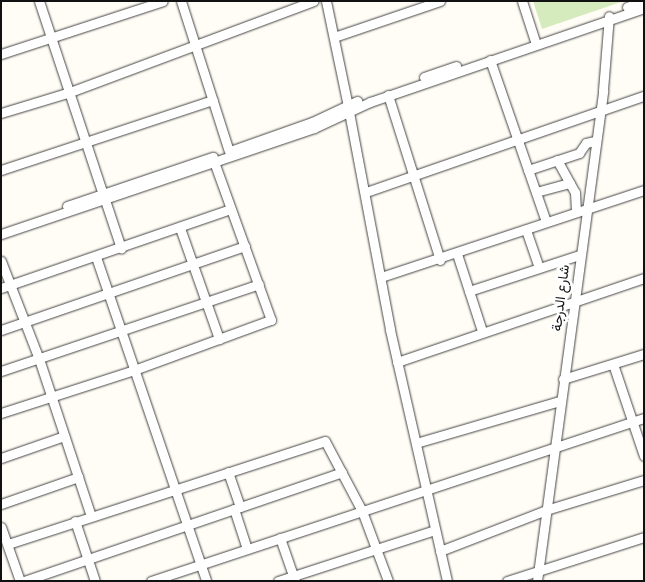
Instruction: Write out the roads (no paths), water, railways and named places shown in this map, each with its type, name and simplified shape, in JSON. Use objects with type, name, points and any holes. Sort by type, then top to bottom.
[{"type":"street","points":[[39,1],[121,248]]},
{"type":"street","points":[[1,54],[162,1]]},
{"type":"street","points":[[181,1],[229,151]]},
{"type":"street","points":[[1,114],[70,92],[314,1]]},
{"type":"street","points":[[326,1],[366,192],[397,362],[447,581]]},
{"type":"street","points":[[334,37],[440,1]]},
{"type":"street","points":[[522,1],[535,41]]},
{"type":"street","points":[[609,17],[643,1]]},
{"type":"street","points":[[1,228],[214,162],[314,128],[377,93],[609,17],[644,8]]},
{"type":"street","name":"شارع الدرجة","points":[[537,581],[574,300],[581,210],[595,140],[609,17]]},
{"type":"street","points":[[1,234],[229,151],[490,60],[535,41]]},
{"type":"street","points":[[490,60],[546,222]]},
{"type":"street","points":[[388,95],[440,260]]},
{"type":"street","points":[[1,170],[213,100]]},
{"type":"street","points":[[366,192],[599,112],[643,100]]},
{"type":"street","points":[[528,170],[579,153],[586,143],[595,140]]},
{"type":"street","points":[[557,160],[570,183],[581,210]]},
{"type":"street","points":[[1,413],[134,370],[271,320],[214,162]]},
{"type":"street","points":[[536,192],[570,183]]},
{"type":"street","points":[[381,277],[440,260],[546,222],[644,190]]},
{"type":"street","points":[[1,288],[96,257],[230,209]]},
{"type":"street","points":[[180,228],[219,339]]},
{"type":"street","points":[[526,230],[539,267]]},
{"type":"street","points":[[1,330],[245,246]]},
{"type":"street","points":[[457,254],[482,331]]},
{"type":"street","points":[[469,291],[579,255]]},
{"type":"street","points":[[96,257],[186,527],[206,581]]},
{"type":"street","points":[[1,261],[25,322],[92,516]]},
{"type":"street","points":[[397,362],[482,331],[644,278]]},
{"type":"street","points":[[1,371],[258,284]]},
{"type":"street","points":[[563,379],[644,354]]},
{"type":"street","points":[[613,364],[644,456]]},
{"type":"street","points":[[416,443],[560,401]]},
{"type":"street","points":[[151,581],[644,418]]},
{"type":"street","points":[[1,458],[64,436]]},
{"type":"street","points":[[8,544],[324,441],[362,511],[388,581]]},
{"type":"street","points":[[228,472],[248,549]]},
{"type":"street","points":[[1,526],[22,581],[186,527],[342,472]]},
{"type":"street","points":[[1,504],[78,477]]},
{"type":"street","points":[[440,551],[546,510],[644,480]]},
{"type":"street","points":[[75,521],[95,581]]},
{"type":"street","points":[[278,581],[294,578],[376,548],[434,530]]},
{"type":"street","points":[[507,581],[644,537]]},
{"type":"street","points":[[280,538],[294,578]]}]
